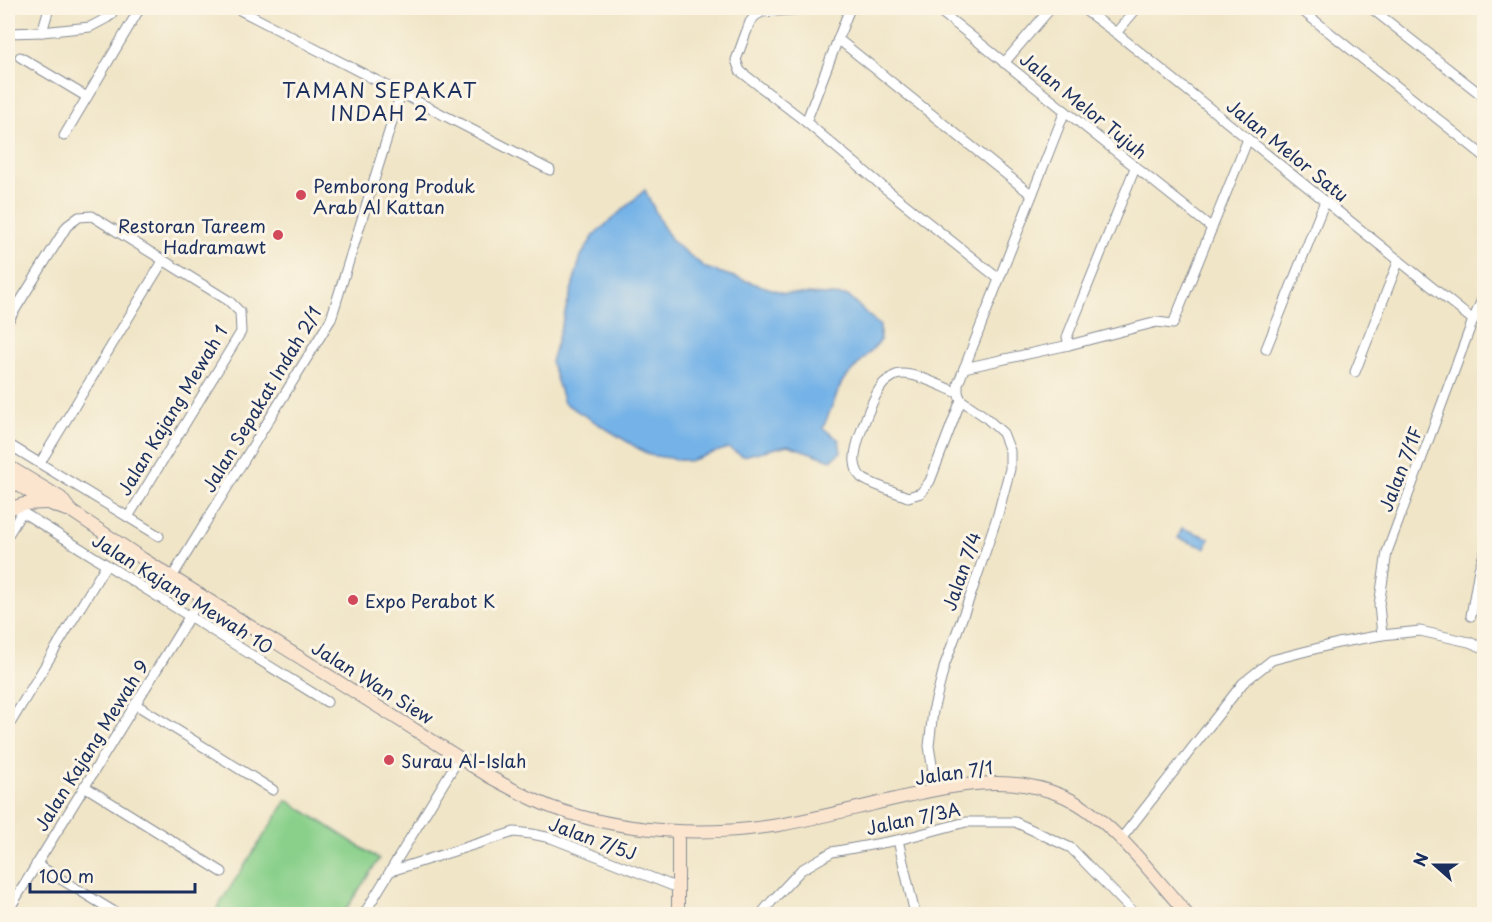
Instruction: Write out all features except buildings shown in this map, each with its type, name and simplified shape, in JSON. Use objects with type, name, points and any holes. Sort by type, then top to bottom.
[{"type":"street","points":[[42,32],[49,8]]},
{"type":"street","points":[[8,33],[90,27],[111,15],[114,8]]},
{"type":"street","points":[[64,136],[140,8]]},
{"type":"street","points":[[236,8],[550,170]]},
{"type":"street","points":[[821,8],[762,12],[755,16],[750,22],[736,60],[742,74],[806,122],[999,279]]},
{"type":"street","points":[[806,122],[850,8]]},
{"type":"street","name":"Jalan Melor Tujuh","points":[[936,8],[1212,228]]},
{"type":"street","points":[[1004,63],[1051,8]]},
{"type":"street","name":"Jalan Melor Satu","points":[[1082,8],[1473,320]]},
{"type":"street","points":[[1116,33],[1137,8]]},
{"type":"street","points":[[1299,8],[1485,156]]},
{"type":"street","points":[[1371,8],[1485,97]]},
{"type":"street","points":[[838,39],[1032,195]]},
{"type":"street","points":[[20,57],[87,97]]},
{"type":"street","name":"Jalan Sepakat Indah 2/1","points":[[172,577],[331,319],[401,93]]},
{"type":"street","points":[[959,392],[910,375],[896,375],[884,383],[873,403],[855,451],[857,470],[862,479],[908,497],[921,493],[930,481],[959,392],[964,368],[1065,111]]},
{"type":"street","points":[[964,368],[1069,345],[1157,322],[1173,324],[1248,139]]},
{"type":"street","points":[[1069,345],[1067,337],[1135,168]]},
{"type":"street","points":[[1266,349],[1325,201]]},
{"type":"street","name":"Jalan Kajang Mewah 1","points":[[8,321],[67,226],[79,217],[93,216],[229,301],[240,312],[241,332],[128,517]]},
{"type":"street","points":[[1354,372],[1400,260]]},
{"type":"street","points":[[40,463],[163,261]]},
{"type":"street","name":"Jalan 7/1F","points":[[1382,635],[1379,605],[1387,552],[1473,320],[1485,295]]},
{"type":"street","name":"Jalan 7/4","points":[[936,790],[929,746],[933,711],[945,664],[998,514],[1010,469],[1010,451],[1003,433],[959,392]]},
{"type":"street","name":"Jalan Kajang Mewah 1","points":[[8,444],[159,536]]},
{"type":"street","name":"Jalan Wan Siew","points":[[10,477],[61,498],[71,511]]},
{"type":"street","name":"Jalan Wan Siew","points":[[10,477],[47,503],[71,511],[459,758],[520,793],[551,807],[602,822],[678,831]]},
{"type":"street","points":[[8,509],[24,504],[47,503]]},
{"type":"street","name":"Jalan Kajang Mewah 10","points":[[8,535],[22,512],[327,702]]},
{"type":"street","points":[[1471,616],[1479,569],[1485,554]]},
{"type":"street","points":[[8,727],[106,565]]},
{"type":"street","name":"Jalan Kajang Mewah 9","points":[[8,911],[202,596]]},
{"type":"street","points":[[1121,839],[1243,683],[1272,660],[1338,643],[1420,631],[1485,648]]},
{"type":"street","points":[[135,704],[273,790]]},
{"type":"street","points":[[364,915],[459,758]]},
{"type":"street","name":"Jalan 7/1","points":[[678,831],[725,831],[780,825],[968,784],[1016,783],[1064,796],[1088,810],[1121,839],[1187,915]]},
{"type":"street","points":[[84,786],[222,872]]},
{"type":"street","name":"Jalan 7/3A","points":[[761,915],[801,870],[832,852],[898,840],[966,822],[1015,822],[1071,848],[1135,915]]},
{"type":"street","points":[[678,831],[678,915]]},
{"type":"street","name":"Jalan 7/5J","points":[[391,871],[514,832],[550,838],[678,888]]},
{"type":"street","points":[[898,840],[915,915]]},
{"type":"street","points":[[36,864],[118,915]]},
{"type":"green space","points":[[287,800],[379,859],[343,914],[213,914]]},
{"type":"water","points":[[645,190],[662,225],[674,243],[706,268],[784,293],[848,296],[880,326],[880,341],[842,382],[823,428],[839,440],[841,452],[831,460],[788,445],[743,456],[728,448],[689,461],[649,455],[564,403],[551,362],[581,256],[594,235]]},
{"type":"water","points":[[1182,528],[1209,538],[1206,548],[1178,538]]},
{"type":"place","name":"Pemborong Produk Arab Al Kattan","points":[[301,195]]},
{"type":"place","name":"Restoran Tareem Hadramawt","points":[[278,235]]},
{"type":"place","name":"Expo Perabot K","points":[[353,600]]},
{"type":"place","name":"Surau Al-Islah","points":[[389,760]]},
{"type":"district","name":"TAMAN SEPAKAT INDAH 2","points":[[380,102]]}]
